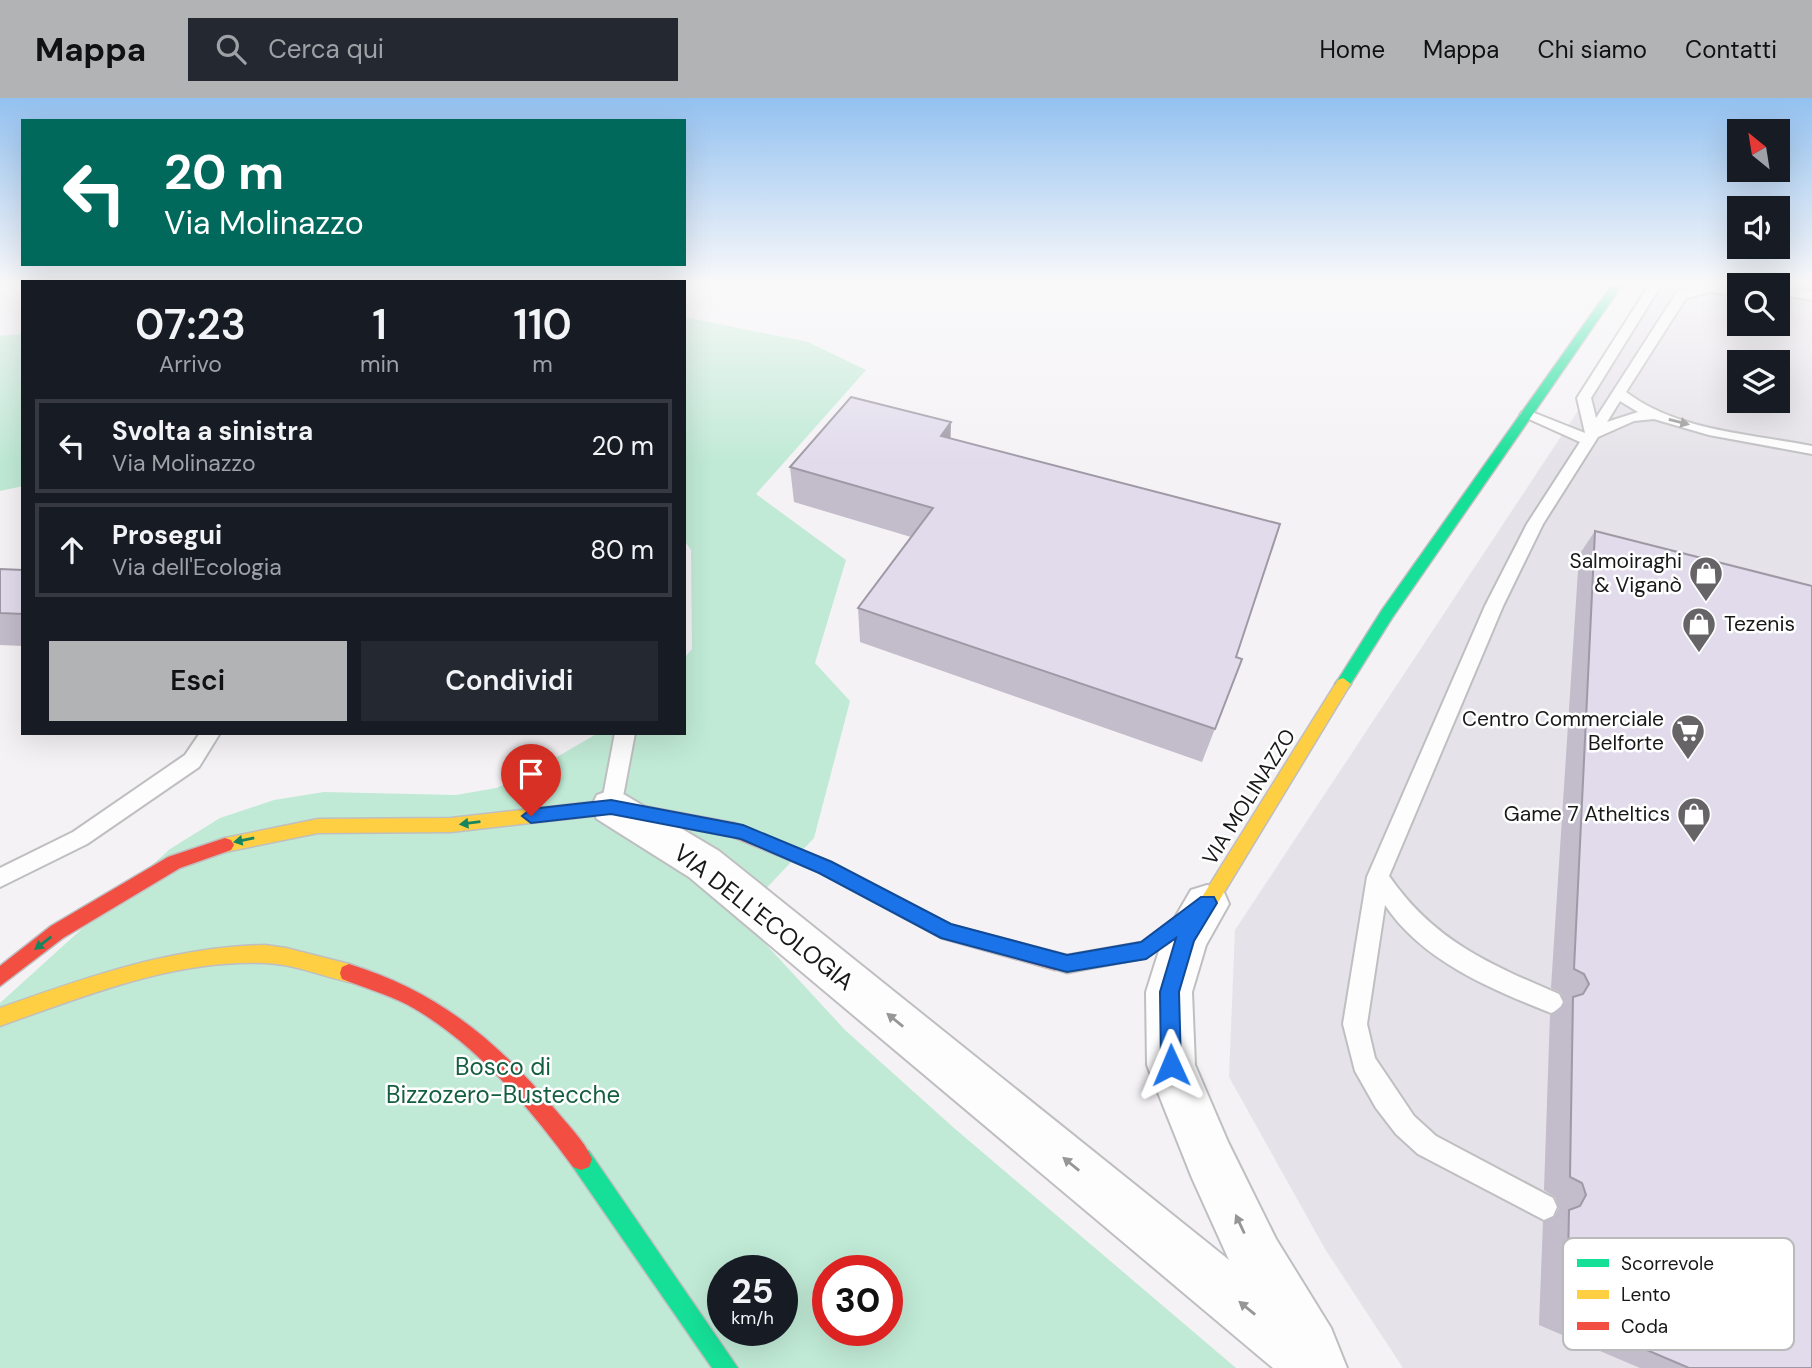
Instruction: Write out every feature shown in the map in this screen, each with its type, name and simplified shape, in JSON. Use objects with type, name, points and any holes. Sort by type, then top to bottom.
[{"type":"street","name":"VIA MOLINAZZO","points":[[611,807],[743,832],[825,867],[947,932],[1067,964],[1146,950],[1208,903],[1387,614],[1576,344]]},
{"type":"street","points":[[0,976],[57,932],[174,862],[236,841],[318,827],[452,825],[611,807]]},
{"type":"street","name":"VIA DELL'ECOLOGIA","points":[[611,807],[704,864],[1320,1368]]},
{"type":"street","points":[[1208,903],[1185,938],[1170,992],[1171,1065],[1210,1160],[1257,1258],[1320,1368]]},
{"type":"street","points":[[0,1017],[108,979],[190,962],[264,954],[376,981],[439,1014],[505,1069],[596,1177],[726,1368]]},
{"type":"lane","points":[[1590,437],[1584,398],[1618,344]]},
{"type":"lane","points":[[1544,1208],[1427,1145],[1405,1125],[1385,1099],[1364,1062],[1354,1024],[1378,877],[1514,564],[1535,524],[1649,344]]},
{"type":"lane","points":[[1618,393],[1634,406],[1654,415],[1812,450]]},
{"type":"lane","points":[[1527,415],[1590,437],[1631,417],[1654,415]]},
{"type":"lane","points":[[0,878],[80,838],[192,761],[210,735]]},
{"type":"lane","points":[[611,807],[625,735]]},
{"type":"lane","points":[[1378,877],[1392,901],[1431,943],[1461,961],[1551,1002]]},
{"type":"shaded area","points":[[1622,344],[1812,344],[1812,1368],[1403,1368],[1325,1249],[1229,1077],[1235,930]]},
{"type":"green space","points":[[0,344],[21,344],[21,486],[0,491]]},
{"type":"green space","name":"Bosco di Bizzozero-Bustecche","points":[[686,344],[813,344],[866,370],[756,494],[846,560],[815,663],[850,701],[814,838],[740,916],[845,1030],[954,1128],[1236,1368],[0,1368],[0,1003],[170,849],[220,818],[274,800],[324,792],[456,795],[496,788],[521,778],[595,735],[686,735],[686,656],[692,649],[691,550],[686,543]]},
{"type":"building","points":[[851,397],[951,422],[941,436],[1280,524],[1236,657],[1242,659],[1215,729],[858,608],[933,508],[790,467]]},
{"type":"building","points":[[1595,531],[1812,586],[1812,1368],[1689,1368],[1647,1350],[1794,1350],[1794,1238],[1568,1238],[1569,1210],[1580,1206],[1586,1195],[1582,1183],[1570,1177],[1573,997],[1583,994],[1589,984],[1584,974],[1574,969]]},
{"type":"building","points":[[0,569],[21,570],[21,614],[0,613]]},
{"type":"traffic: fast","points":[[1343,684],[1387,614],[1576,344]]},
{"type":"traffic: fast","points":[[581,1159],[726,1368]]},
{"type":"traffic: slow","points":[[1055,961],[1067,964],[1146,950],[1208,903],[1343,684]]},
{"type":"traffic: slow","points":[[225,845],[318,826],[451,825],[611,807],[734,830]]},
{"type":"traffic: slow","points":[[0,1017],[130,974],[197,959],[231,955],[276,955],[349,973]]},
{"type":"traffic: jam","points":[[734,830],[825,867],[947,932],[1055,961]]},
{"type":"traffic: jam","points":[[0,977],[57,932],[174,862],[225,845]]},
{"type":"traffic: jam","points":[[349,973],[383,984],[417,1000],[449,1021],[508,1073],[581,1159]]},
{"type":"place","name":"Salmoiraghi & Viganò","points":[[1706,603]]},
{"type":"place","name":"Tezenis","points":[[1699,654]]},
{"type":"place","name":"Centro Commerciale Belforte","points":[[1688,761]]},
{"type":"place","name":"Game 7 Atheltics","points":[[1694,844]]},
{"type":"route","points":[[531,816],[611,807],[743,832],[825,867],[947,932],[1067,964],[1146,950],[1208,903],[1185,938],[1170,992],[1171,1065]]}]
